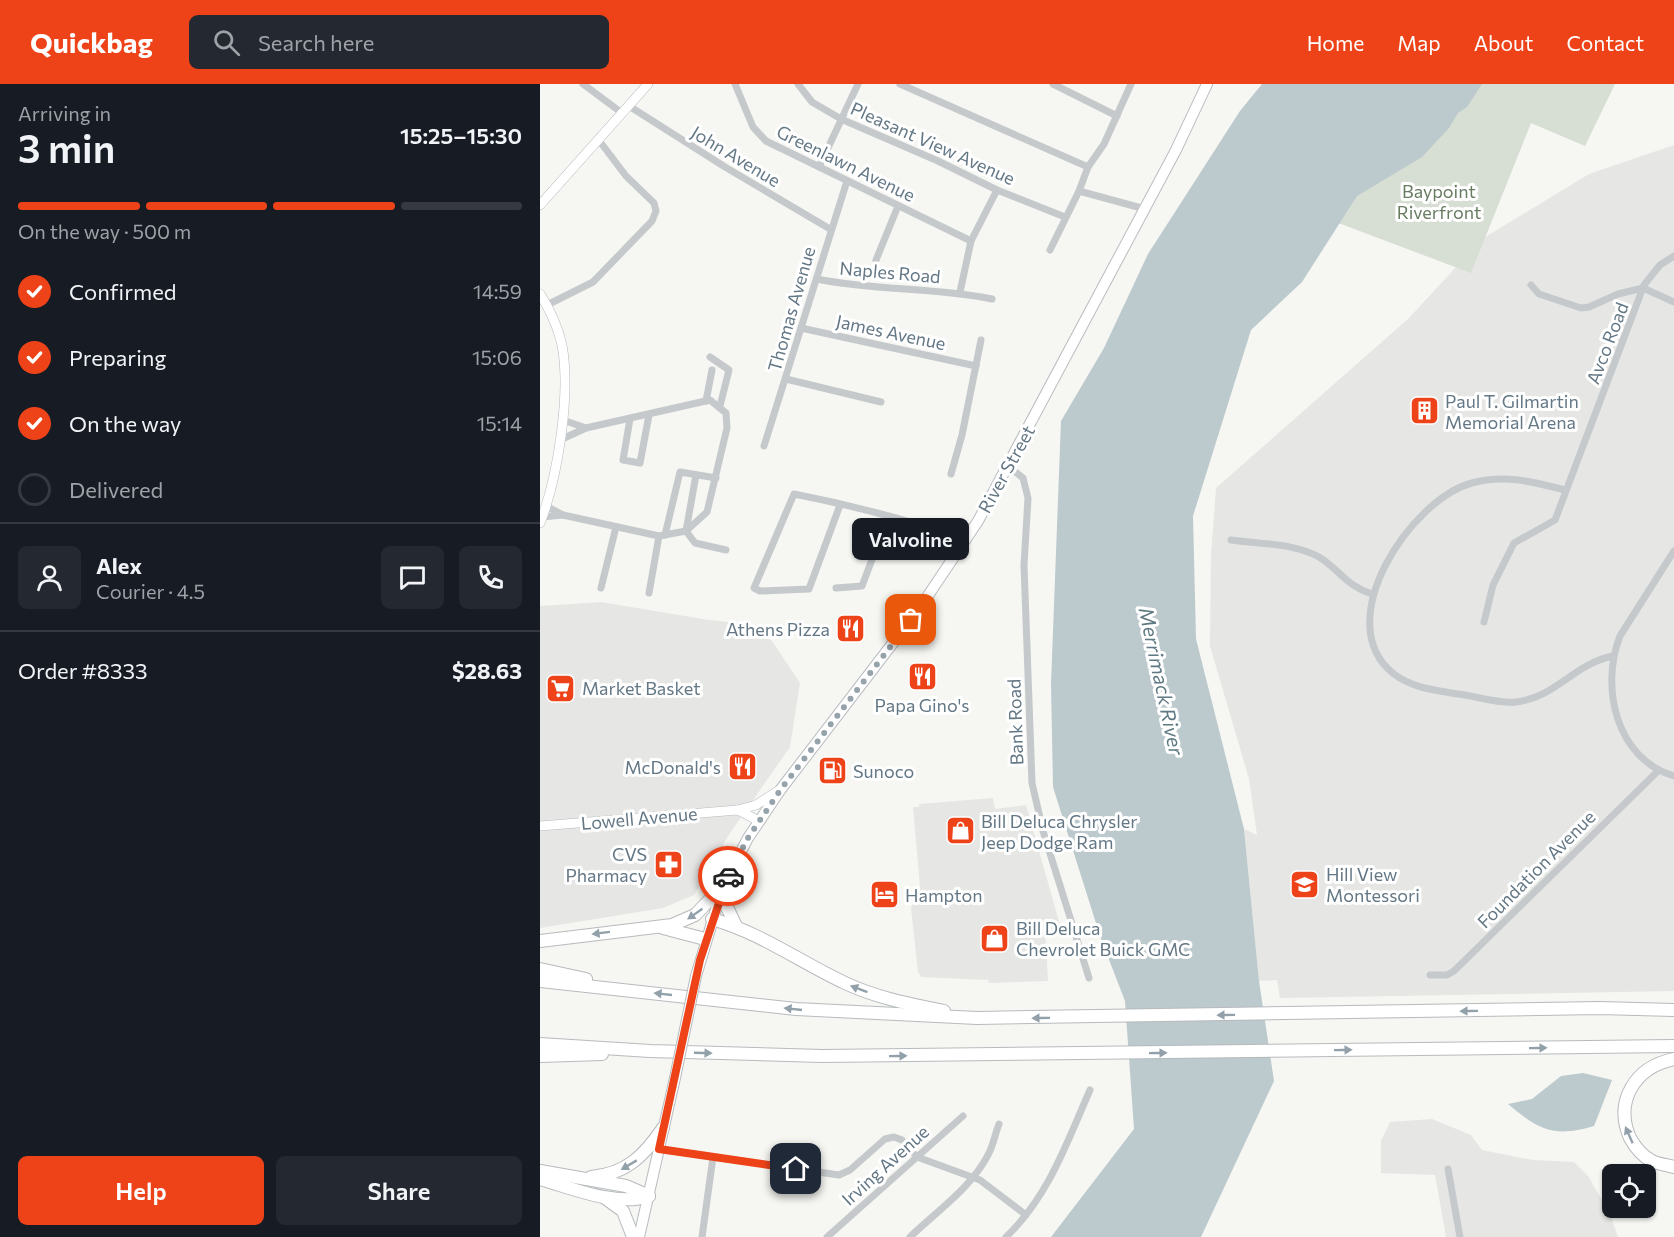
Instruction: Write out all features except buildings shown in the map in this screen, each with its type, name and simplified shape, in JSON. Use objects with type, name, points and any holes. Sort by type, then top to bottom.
[{"type":"highway","points":[[723,886],[726,905],[736,926]]},
{"type":"highway","points":[[540,941],[659,927],[696,915],[723,886]]},
{"type":"highway","points":[[712,919],[736,926],[844,983],[869,993],[913,1006],[977,1018]]},
{"type":"highway","points":[[659,927],[705,939]]},
{"type":"highway","points":[[540,969],[631,991]]},
{"type":"highway","points":[[540,981],[838,1013],[977,1018],[1599,1008],[1674,1010]]},
{"type":"highway","points":[[1599,1008],[1674,1001]]},
{"type":"highway","points":[[540,1044],[650,1051],[822,1056],[1674,1046]]},
{"type":"highway","points":[[540,1056],[650,1051]]},
{"type":"highway","points":[[1674,1059],[1654,1065],[1634,1081],[1627,1095],[1624,1110],[1625,1124],[1635,1147],[1652,1161],[1674,1167]]},
{"type":"highway","points":[[581,1178],[608,1174],[632,1165],[652,1146],[663,1128]]},
{"type":"highway","points":[[540,1171],[626,1186],[649,1196]]},
{"type":"highway","points":[[540,1179],[602,1196],[635,1199],[649,1196]]},
{"type":"highway","points":[[602,1196],[623,1211],[633,1237]]},
{"type":"main road","points":[[540,205],[648,84]]},
{"type":"main road","name":"River Street","points":[[639,1237],[696,976],[705,939],[723,886],[759,821],[781,789],[919,609],[966,539],[1008,466],[1176,150],[1207,84]]},
{"type":"main road","points":[[540,294],[547,305],[562,348],[563,420],[546,506],[541,520]]},
{"type":"main road","name":"Lowell Avenue","points":[[540,826],[738,810],[756,805],[781,789]]},
{"type":"main road","points":[[738,810],[759,821]]},
{"type":"street","name":"John Avenue","points":[[583,84],[830,229]]},
{"type":"street","name":"Greenlawn Avenue","points":[[735,84],[758,134],[819,167],[971,241]]},
{"type":"street","name":"Pleasant View Avenue","points":[[798,84],[812,102],[841,119],[938,161],[997,190],[1065,217]]},
{"type":"street","points":[[819,167],[858,84]]},
{"type":"street","points":[[900,84],[1088,167]]},
{"type":"street","points":[[1050,250],[1079,191],[1088,167],[1104,144],[1131,84]]},
{"type":"street","points":[[1058,85],[1117,116]]},
{"type":"street","points":[[547,305],[593,282],[652,221],[656,211],[654,203],[626,176],[598,139]]},
{"type":"street","name":"Thomas Avenue","points":[[764,446],[817,279],[830,229],[847,181]]},
{"type":"street","points":[[960,292],[971,241],[997,190]]},
{"type":"street","points":[[1079,191],[1145,208]]},
{"type":"street","points":[[876,260],[898,206]]},
{"type":"street","name":"Avco Road","points":[[1484,622],[1493,585],[1514,543],[1555,520],[1643,288],[1660,265],[1674,256]]},
{"type":"street","name":"Naples Road","points":[[817,279],[892,288],[960,292],[992,299]]},
{"type":"street","points":[[1531,285],[1539,294],[1581,308],[1589,307],[1618,294],[1643,288],[1674,302]]},
{"type":"street","name":"James Avenue","points":[[801,328],[976,366]]},
{"type":"street","points":[[951,474],[962,435],[981,340]]},
{"type":"street","points":[[710,357],[729,370],[720,406]]},
{"type":"street","points":[[706,401],[712,370]]},
{"type":"street","points":[[786,379],[881,402]]},
{"type":"street","points":[[546,506],[562,515],[616,527],[662,535],[686,531],[707,512],[727,428],[726,413],[710,400],[586,428],[560,440]]},
{"type":"street","points":[[630,419],[623,460],[640,463],[650,415]]},
{"type":"street","points":[[563,420],[586,428]]},
{"type":"street","name":"Bank Road","points":[[1008,466],[1023,478],[1028,498],[1024,565],[1032,783],[1043,831],[1089,978]]},
{"type":"street","points":[[649,594],[662,535],[680,472],[716,478]]},
{"type":"street","points":[[696,475],[686,531],[695,543],[726,550]]},
{"type":"street","points":[[1565,490],[1520,478],[1471,483],[1451,492],[1416,521],[1387,563],[1372,594],[1370,624],[1372,641],[1382,661],[1407,683],[1431,690],[1514,702],[1534,699],[1549,692],[1580,667],[1613,656]]},
{"type":"street","points":[[840,505],[808,589],[760,591],[754,588],[794,494],[840,505],[888,517],[966,539]]},
{"type":"street","points":[[541,520],[562,515]]},
{"type":"street","points":[[836,588],[862,586],[888,517]]},
{"type":"street","points":[[601,588],[616,527]]},
{"type":"street","points":[[1232,540],[1301,549],[1331,566],[1356,589],[1372,594]]},
{"type":"street","points":[[1674,551],[1627,622],[1613,656],[1610,680],[1620,725],[1636,751],[1651,767],[1674,776]]},
{"type":"street","name":"Foundation Avenue","points":[[1430,975],[1447,975],[1463,962],[1658,771]]},
{"type":"street","points":[[1006,1237],[1026,1215],[1054,1172],[1090,1090]]},
{"type":"street","name":"Irving Avenue","points":[[827,1237],[963,1116]]},
{"type":"street","points":[[910,1237],[940,1210],[989,1154],[999,1124]]},
{"type":"street","points":[[659,1149],[839,1174],[850,1170],[885,1139],[894,1137],[902,1140],[916,1157],[972,1175],[995,1189],[1026,1215]]},
{"type":"street","points":[[702,1237],[712,1157]]},
{"type":"street","points":[[1448,1169],[1460,1237]]},
{"type":"shaded area","points":[[1674,145],[1674,991],[1280,998],[1277,980],[1259,981],[1244,829],[1257,835],[1249,779],[1210,646],[1211,555],[1216,488],[1409,318],[1482,239],[1589,174]]},
{"type":"shaded area","points":[[601,602],[709,620],[748,624],[772,641],[800,683],[790,747],[728,836],[694,895],[663,908],[540,928],[540,606]]},
{"type":"shaded area","points":[[993,798],[995,809],[1026,805],[1060,925],[1057,926],[1057,931],[1045,931],[1048,981],[989,983],[988,980],[921,977],[918,972],[911,908],[920,887],[913,807],[919,807],[919,804]]},
{"type":"shaded area","points":[[1432,1119],[1471,1135],[1482,1150],[1533,1160],[1574,1162],[1588,1176],[1602,1200],[1602,1218],[1611,1218],[1618,1237],[1446,1237],[1435,1175],[1381,1173],[1381,1141],[1390,1122]]},
{"type":"green space","name":"Baypoint Riverfront","points":[[1467,84],[1615,84],[1585,146],[1531,123],[1471,273],[1333,221],[1352,190]]},
{"type":"water","name":"Merrimack River","points":[[1262,84],[1482,84],[1467,107],[1458,113],[1449,128],[1422,157],[1357,196],[1302,282],[1251,330],[1193,516],[1196,639],[1244,829],[1259,981],[1274,1081],[1201,1237],[1051,1237],[1134,1129],[1125,1001],[1101,939],[1053,787],[1051,684],[1061,421],[1104,348],[1148,254],[1240,111]]},
{"type":"water","points":[[1583,1073],[1612,1080],[1594,1126],[1568,1131],[1548,1129],[1538,1126],[1508,1104],[1532,1099],[1561,1076]]},
{"type":"way so far","points":[[728,876],[748,838],[781,789],[911,620]]},
{"type":"place","name":"Paul T. Gilmartin Memorial Arena","points":[[1424,411]]},
{"type":"place","name":"Valvoline","points":[[911,620]]},
{"type":"place","name":"Athens Pizza","points":[[851,629]]},
{"type":"place","name":"Papa Gino's","points":[[922,676]]},
{"type":"place","name":"Market Basket","points":[[561,688]]},
{"type":"place","name":"McDonald's","points":[[742,767]]},
{"type":"place","name":"Sunoco","points":[[832,771]]},
{"type":"place","name":"Bill Deluca Chrysler Jeep Dodge Ram","points":[[960,831]]},
{"type":"place","name":"CVS Pharmacy","points":[[668,864]]},
{"type":"place","name":"Hill View Montessori","points":[[1305,884]]},
{"type":"place","name":"Hampton","points":[[884,895]]},
{"type":"place","name":"Bill Deluca Chevrolet Buick GMC","points":[[995,938]]},
{"type":"route","points":[[728,876],[705,939],[659,1149],[796,1169]]}]
